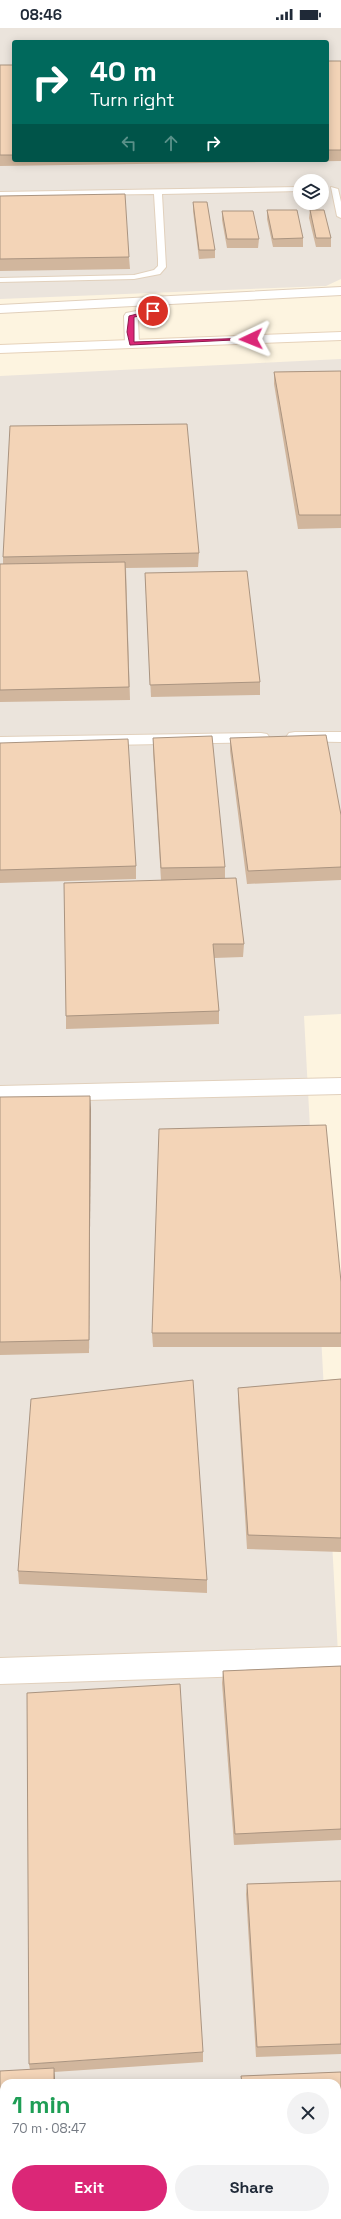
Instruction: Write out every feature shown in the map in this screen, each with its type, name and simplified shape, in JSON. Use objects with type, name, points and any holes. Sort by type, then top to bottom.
[{"type":"street","points":[[0,309],[144,300],[341,291]]},
{"type":"street","points":[[131,338],[131,316],[141,313],[341,300]]},
{"type":"street","points":[[0,349],[131,338],[341,324]]},
{"type":"street","points":[[0,337],[131,338],[341,336]]},
{"type":"street","points":[[0,742],[341,737]]},
{"type":"street","points":[[0,1094],[341,1086]]},
{"type":"street","points":[[0,1671],[341,1660]]},
{"type":"lane","points":[[0,194],[293,189]]},
{"type":"lane","points":[[334,189],[341,216]]},
{"type":"lane","points":[[0,280],[134,277],[157,272],[162,267],[158,191]]},
{"type":"shaded area","points":[[0,28],[341,28],[341,279],[326,286],[0,299]]},
{"type":"shaded area","points":[[341,359],[341,1014],[304,1016],[341,1710],[341,2079],[0,2079],[0,376]]},
{"type":"building","points":[[329,61],[341,61],[341,150],[329,150]]},
{"type":"building","points":[[0,65],[12,65],[12,155],[0,155]]},
{"type":"building","points":[[125,194],[129,257],[0,259],[0,196]]},
{"type":"building","points":[[193,202],[207,202],[215,250],[199,250]]},
{"type":"building","points":[[267,210],[297,210],[303,238],[273,239]]},
{"type":"building","points":[[310,210],[324,210],[331,238],[316,238]]},
{"type":"building","points":[[222,211],[253,211],[259,239],[227,239]]},
{"type":"building","points":[[341,371],[341,515],[299,515],[274,372]]},
{"type":"building","points":[[187,424],[199,553],[3,557],[10,426]]},
{"type":"building","points":[[125,562],[129,687],[0,690],[0,564]]},
{"type":"building","points":[[247,571],[260,682],[150,685],[145,573]]},
{"type":"building","points":[[326,735],[341,815],[341,867],[248,871],[230,738]]},
{"type":"building","points":[[212,736],[225,867],[161,868],[153,738]]},
{"type":"building","points":[[128,739],[136,866],[0,870],[0,743]]},
{"type":"building","points":[[236,878],[244,944],[213,944],[219,1011],[66,1016],[64,883]]},
{"type":"building","points":[[90,1096],[89,1340],[0,1342],[0,1097]]},
{"type":"building","points":[[326,1125],[341,1282],[341,1333],[152,1333],[159,1129]]},
{"type":"building","points":[[341,1379],[341,1538],[248,1535],[238,1388]]},
{"type":"building","points":[[193,1380],[207,1580],[18,1571],[31,1399]]},
{"type":"building","points":[[341,1666],[341,1829],[235,1834],[223,1671]]},
{"type":"building","points":[[180,1684],[203,2052],[29,2064],[27,1693]]},
{"type":"building","points":[[341,1881],[341,2044],[257,2047],[247,1884]]},
{"type":"building","points":[[54,2068],[54,2079],[0,2079],[0,2071]]},
{"type":"building","points":[[341,2072],[341,2079],[241,2079],[241,2076]]},
{"type":"route","points":[[153,311],[131,316],[130,332],[132,344],[251,339]]}]
